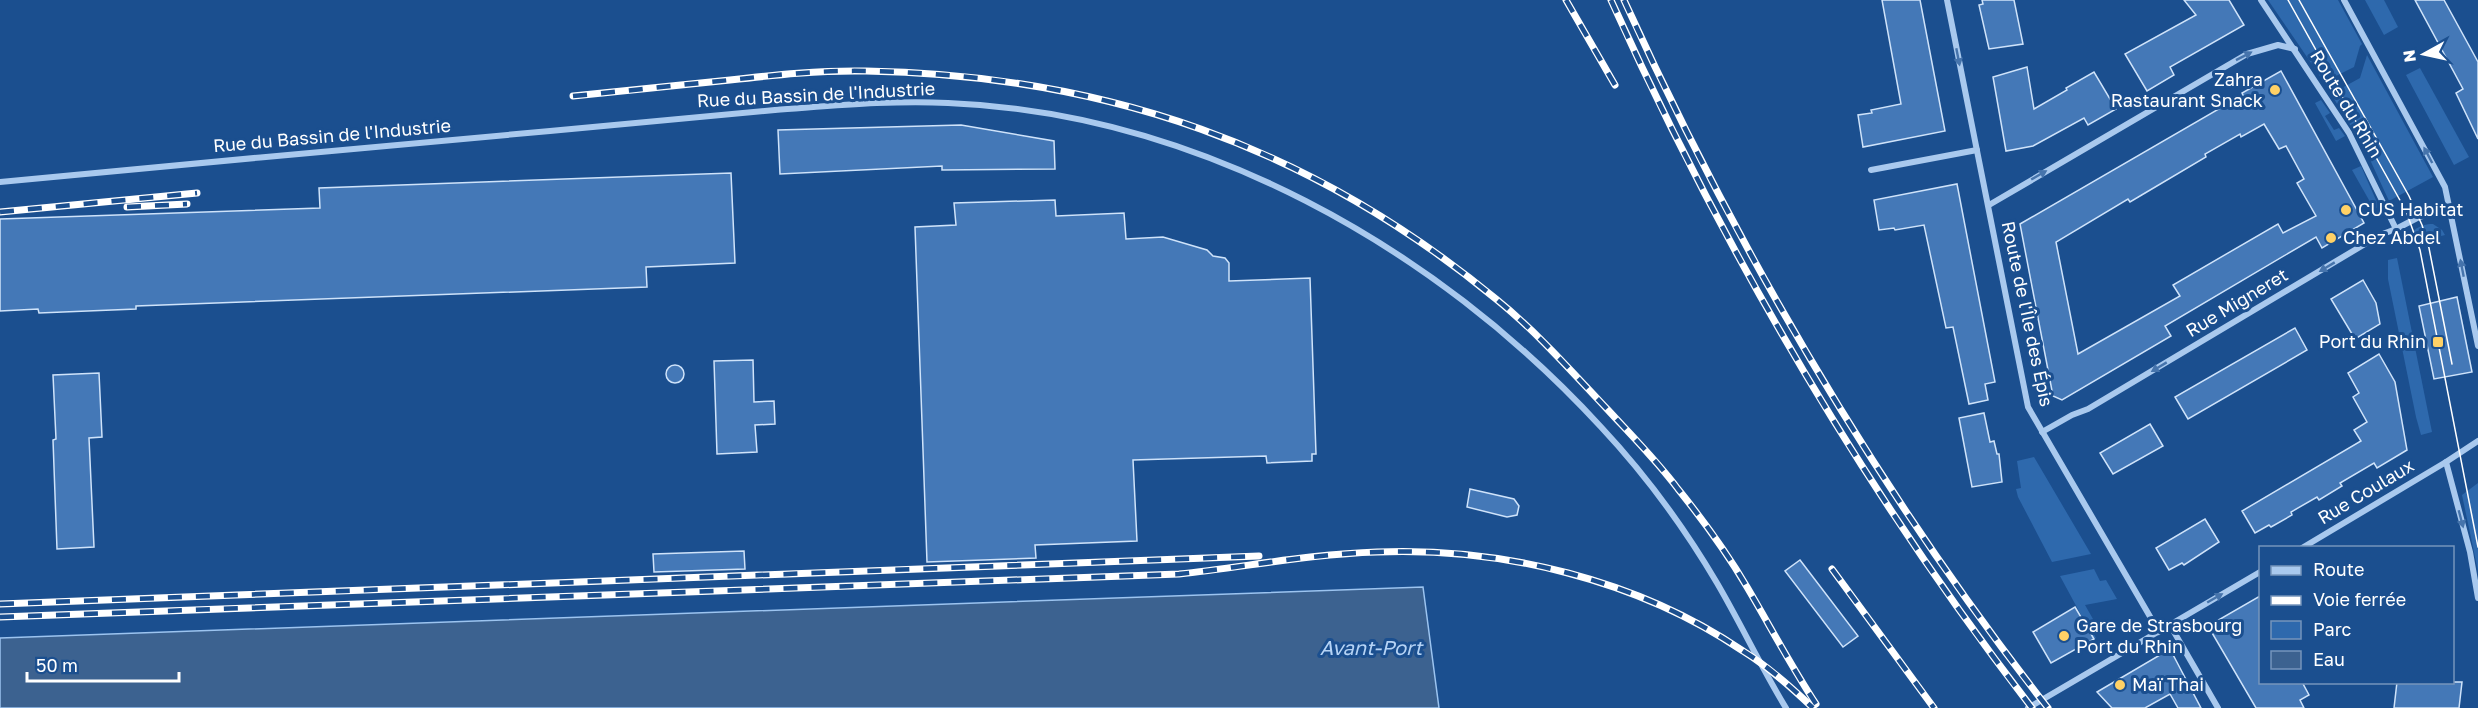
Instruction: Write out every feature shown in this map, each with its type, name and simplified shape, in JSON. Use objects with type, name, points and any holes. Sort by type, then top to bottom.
[{"type":"street","name":"Route de l'Île des Épis","points":[[1947,0],[2028,407],[2158,632]]},
{"type":"street","name":"Route du Rhin","points":[[2260,0],[2349,133],[2396,229]]},
{"type":"street","points":[[2344,0],[2445,186],[2478,346]]},
{"type":"street","points":[[1989,205],[2247,54],[2278,45],[2295,50]]},
{"type":"street","name":"Rue du Bassin de l'Industrie","points":[[0,182],[729,114],[890,103],[949,103],[1007,107],[1105,125],[1162,141],[1214,160],[1326,211],[1437,279],[1517,344],[1603,428],[1650,485],[1715,579],[1786,708]]},
{"type":"street","points":[[1871,170],[1977,150]]},
{"type":"street","name":"Rue Migneret","points":[[2042,432],[2088,409],[2380,235],[2419,217],[2450,208]]},
{"type":"street","name":"Rue Coulaux","points":[[2305,546],[2478,441]]},
{"type":"street","points":[[2446,462],[2470,552],[2478,598]]},
{"type":"street","points":[[2028,708],[2259,573]]},
{"type":"street","points":[[2170,625],[2218,708]]},
{"type":"green space","points":[[2268,0],[2338,0],[2362,44],[2354,67],[2324,82]]},
{"type":"green space","points":[[2365,0],[2384,0],[2398,27],[2384,35]]},
{"type":"green space","points":[[2367,55],[2433,177],[2389,201],[2366,151],[2331,94],[2360,78]]},
{"type":"green space","points":[[2420,68],[2469,157],[2454,165],[2406,75]]},
{"type":"green space","points":[[2321,100],[2330,113],[2325,116],[2334,130],[2339,128],[2345,136],[2336,141],[2315,103]]},
{"type":"green space","points":[[2361,166],[2379,207],[2374,209],[2352,170]]},
{"type":"green space","points":[[2433,224],[2445,235],[2406,245],[2409,236],[2415,230],[2423,225]]},
{"type":"green space","points":[[2397,258],[2432,432],[2421,435],[2388,279],[2388,260]]},
{"type":"green space","points":[[2034,457],[2091,554],[2052,562],[2016,489],[2021,488],[2017,461]]},
{"type":"green space","points":[[2478,483],[2478,571],[2462,495]]},
{"type":"green space","points":[[2094,569],[2100,581],[2106,580],[2117,599],[2085,605],[2093,619],[2089,625],[2096,638],[2094,639],[2060,576]]},
{"type":"water","name":"Avant-Port","points":[[1423,587],[1439,708],[0,708],[0,638]]},
{"type":"building","points":[[1882,0],[1920,0],[1945,131],[1863,147],[1858,115],[1901,104]]},
{"type":"building","points":[[1982,0],[2014,0],[2023,44],[1989,49],[1979,5],[1983,4]]},
{"type":"building","points":[[2184,0],[2229,0],[2244,25],[2170,67],[2174,75],[2147,91],[2125,54],[2196,15]]},
{"type":"building","points":[[2415,0],[2444,0],[2478,62],[2478,139],[2456,93],[2463,89]]},
{"type":"building","points":[[2027,67],[2034,109],[2094,72],[2116,109],[2088,125],[2084,118],[2033,146],[2006,151],[1993,77]]},
{"type":"building","points":[[2281,71],[2364,223],[2322,248],[2316,237],[2165,326],[2171,336],[2062,400],[2053,396],[2020,224],[2243,95],[2242,93]],"holes":[[[2264,124],[2279,149],[2286,146],[2304,179],[2297,183],[2316,216],[2283,233],[2278,224],[2173,285],[2180,296],[2078,354],[2056,242],[2128,199],[2130,202],[2240,134],[2241,137]]]},
{"type":"building","points":[[961,125],[1054,141],[1055,169],[942,170],[942,166],[780,174],[778,130]]},
{"type":"building","points":[[731,173],[735,263],[646,267],[647,287],[136,306],[136,309],[39,313],[38,309],[0,311],[0,219],[320,208],[319,188]]},
{"type":"building","points":[[1957,184],[1995,382],[1985,384],[1988,400],[1969,404],[1953,327],[1946,328],[1924,225],[1879,230],[1874,200]]},
{"type":"building","points":[[1055,200],[1056,216],[1124,213],[1126,239],[1163,237],[1207,250],[1213,256],[1225,258],[1229,263],[1229,281],[1310,278],[1316,454],[1312,454],[1312,461],[1267,463],[1266,456],[1133,460],[1137,541],[1035,545],[1036,558],[927,562],[915,227],[956,225],[954,203]]},
{"type":"building","points":[[2363,280],[2376,303],[2380,324],[2355,339],[2331,299]]},
{"type":"building","points":[[2457,297],[2472,372],[2434,379],[2419,306]]},
{"type":"building","points":[[2295,328],[2307,350],[2188,419],[2175,397]]},
{"type":"building","points":[[2379,354],[2395,382],[2407,450],[2377,468],[2374,463],[2340,483],[2342,486],[2319,500],[2317,497],[2291,512],[2292,515],[2255,533],[2242,511],[2361,441],[2354,430],[2367,422],[2353,397],[2359,393],[2348,373]]},
{"type":"building","points":[[753,360],[754,402],[774,401],[775,424],[755,425],[757,452],[717,454],[714,361]]},
{"type":"building","points":[[675,365],[681,368],[684,374],[681,380],[675,383],[669,380],[666,374],[669,368]]},
{"type":"building","points":[[99,373],[102,437],[89,438],[94,547],[57,549],[53,375]]},
{"type":"building","points":[[1984,413],[1990,442],[1994,441],[1997,454],[1999,454],[2002,482],[1972,487],[1959,418]]},
{"type":"building","points":[[2150,424],[2163,446],[2113,474],[2100,453]]},
{"type":"building","points":[[1470,489],[1514,499],[1519,506],[1517,515],[1507,517],[1467,507]]},
{"type":"building","points":[[2205,519],[2219,542],[2184,565],[2182,563],[2169,570],[2156,548]]},
{"type":"building","points":[[744,551],[745,569],[654,572],[653,554]]},
{"type":"building","points":[[1800,560],[1858,636],[1843,647],[1785,571]]},
{"type":"building","points":[[2259,597],[2259,684],[2303,684],[2309,695],[2300,700],[2304,708],[2256,708],[2208,626]]},
{"type":"building","name":"Gare de Strasbourg Port du Rhin","points":[[2075,607],[2094,639],[2051,663],[2033,632]]},
{"type":"building","points":[[2170,649],[2201,708],[2178,708],[2170,694],[2145,708],[2112,708],[2097,692]]},
{"type":"building","points":[[2462,682],[2459,708],[2394,708],[2397,684]]},
{"type":"tram line","points":[[2288,0],[2406,211],[2420,250],[2478,547]]},
{"type":"tram line","points":[[2299,0],[2409,196],[2422,225],[2429,248],[2452,364]]},
{"type":"railway","points":[[1566,0],[1615,85]]},
{"type":"railway","points":[[1611,0],[1701,186],[1801,366],[1911,541],[2032,708]]},
{"type":"railway","points":[[1624,0],[1714,186],[1815,367],[1869,455],[1926,541],[2048,708]]},
{"type":"railway","points":[[573,96],[815,72],[866,71],[954,76],[1039,87],[1121,105],[1201,129],[1278,161],[1353,199],[1425,245],[1496,299],[1554,353],[1653,459],[1706,525],[1739,574],[1816,704]]},
{"type":"railway","points":[[0,212],[197,193]]},
{"type":"railway","points":[[127,207],[187,204]]},
{"type":"railway","points":[[0,617],[1179,574],[1327,555],[1425,552],[1473,555],[1520,562],[1614,587],[1659,605],[1702,626],[1753,657],[1813,708]]},
{"type":"railway","points":[[0,604],[1259,556]]},
{"type":"railway","points":[[1832,569],[1934,708]]},
{"type":"place","name":"Zahra Rastaurant Snack","points":[[2275,90]]},
{"type":"place","name":"CUS Habitat","points":[[2346,210]]},
{"type":"place","name":"Chez Abdel","points":[[2331,238]]},
{"type":"place","name":"Port du Rhin","points":[[2438,342]]},
{"type":"place","name":"Gare de Strasbourg Port du Rhin","points":[[2064,636]]},
{"type":"place","name":"Maï Thai","points":[[2120,685]]}]
